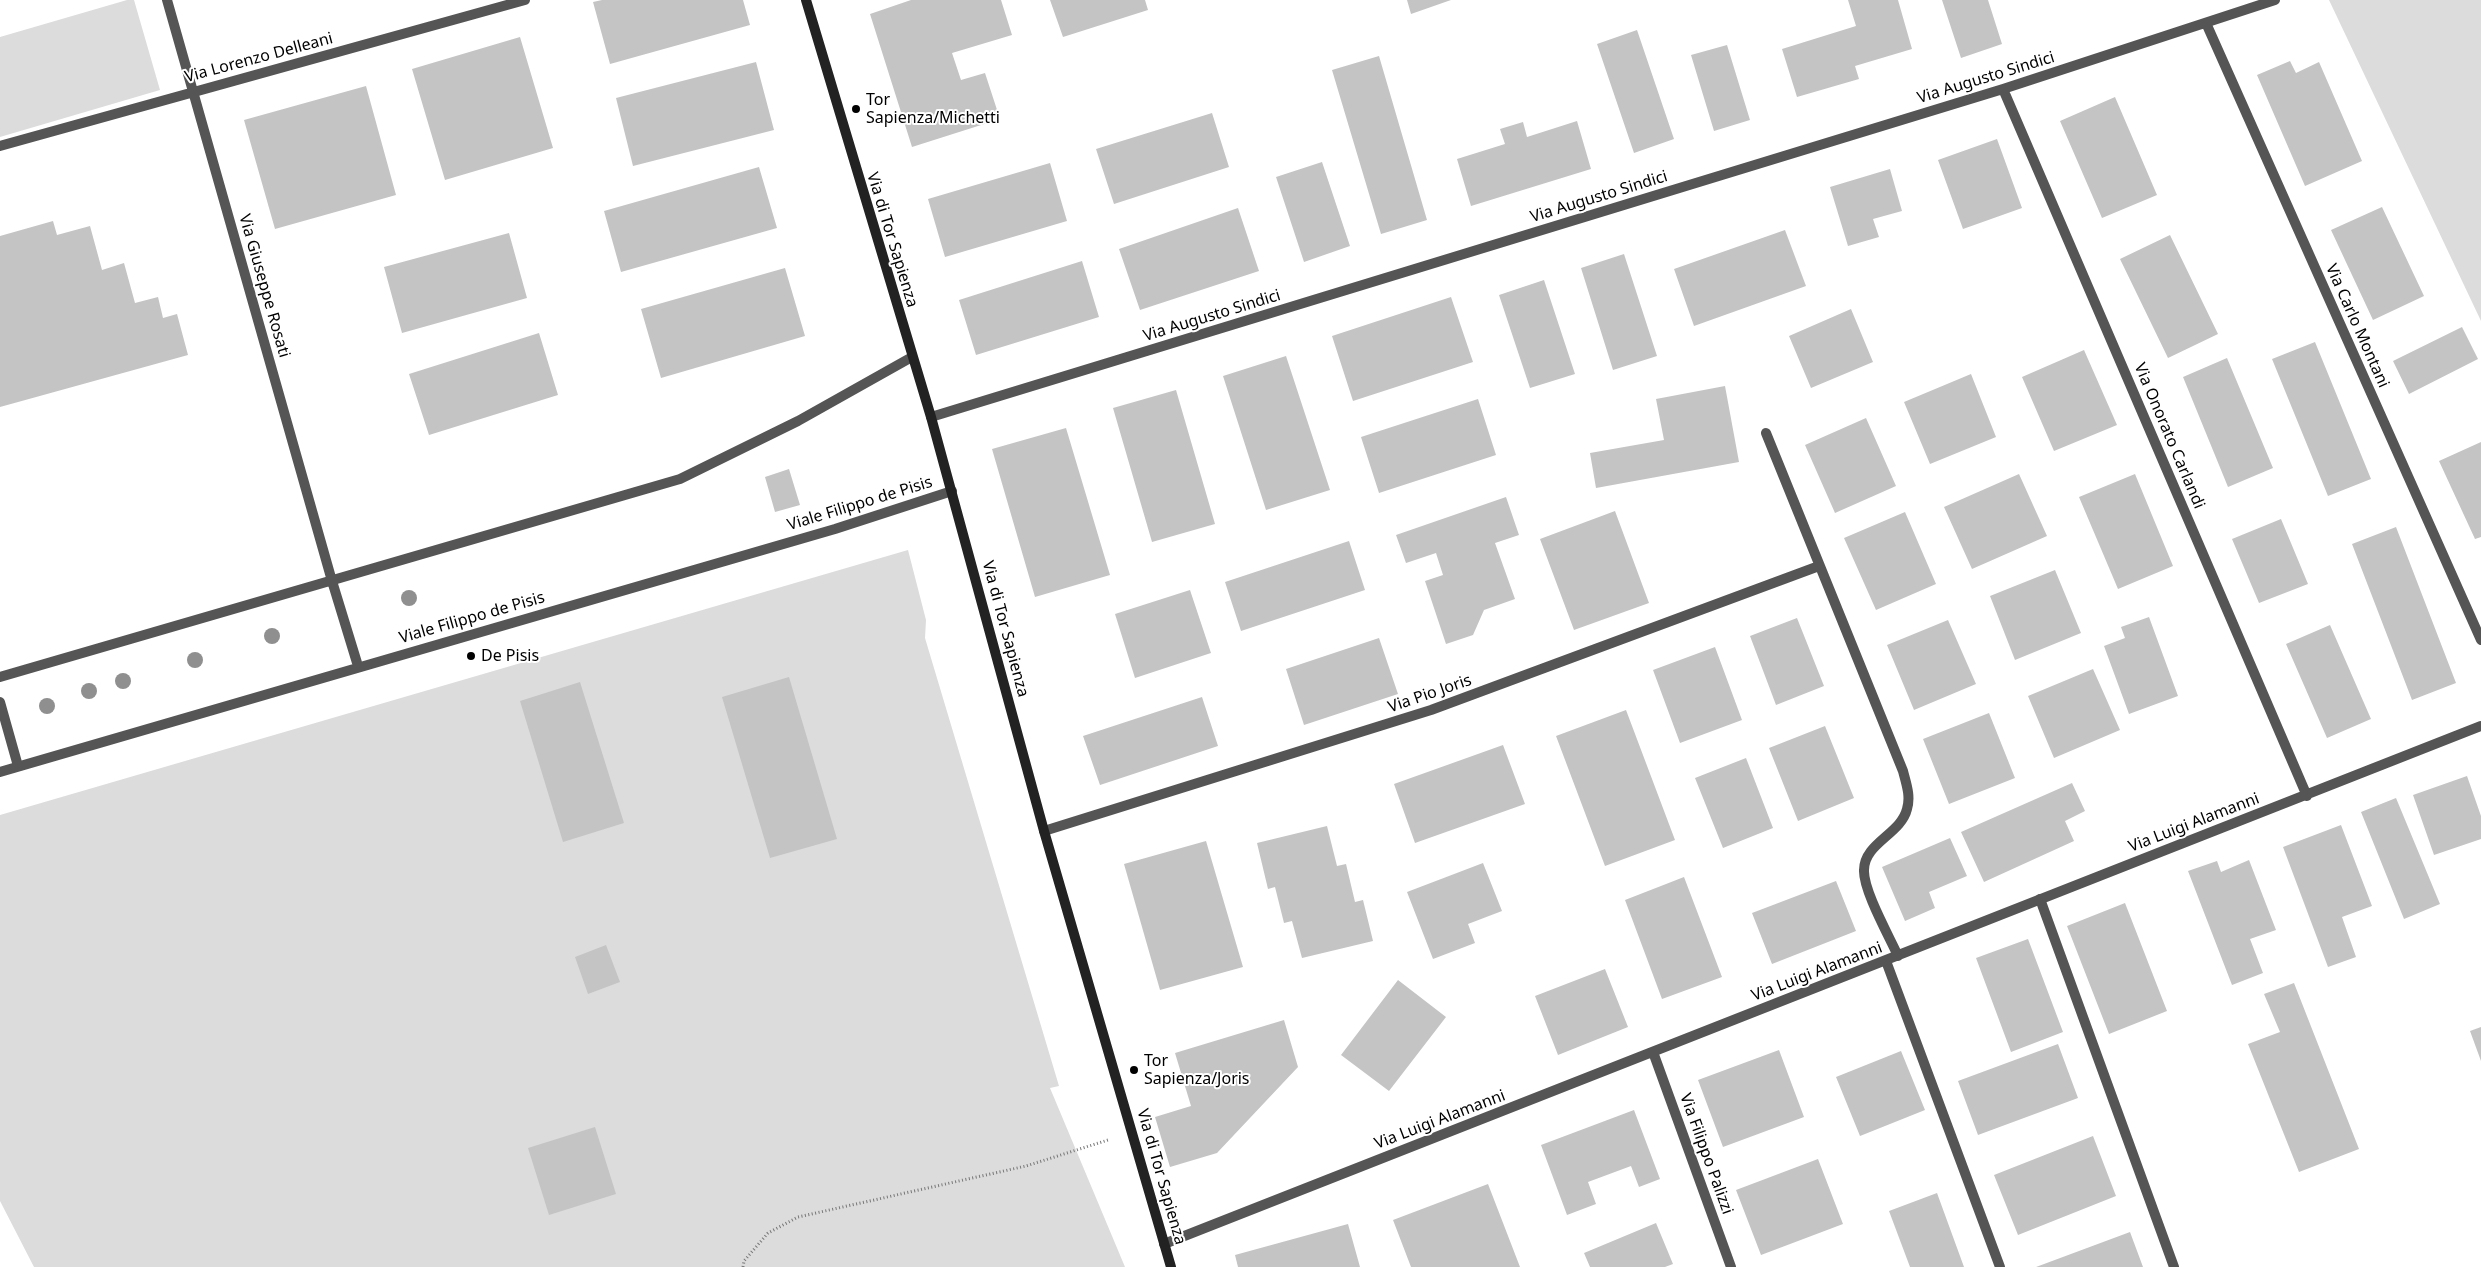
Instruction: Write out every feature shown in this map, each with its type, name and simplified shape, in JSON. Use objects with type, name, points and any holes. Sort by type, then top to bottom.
[{"type":"street","name":"Via Giuseppe Rosati","points":[[167,0],[358,666]]},
{"type":"street","name":"Via Lorenzo Delleani","points":[[0,146],[526,0]]},
{"type":"street","name":"Via di Tor Sapienza","points":[[806,0],[952,491],[1044,831],[1171,1267]]},
{"type":"street","name":"Via Augusto Sindici","points":[[930,417],[2003,89],[2275,0]]},
{"type":"street","name":"Via Carlo Montani","points":[[2206,23],[2481,640]]},
{"type":"street","name":"Via Onorato Carlandi","points":[[2003,89],[2307,796]]},
{"type":"street","points":[[0,677],[680,479],[798,421],[912,357]]},
{"type":"street","points":[[1766,434],[1903,771],[1908,801],[1905,814],[1869,854],[1864,868],[1865,882],[1898,956]]},
{"type":"street","name":"Viale Filippo de Pisis","points":[[0,772],[358,666],[835,529],[952,491]]},
{"type":"street","name":"Via Pio Joris","points":[[1044,831],[1431,710],[1819,566]]},
{"type":"street","points":[[0,702],[18,766]]},
{"type":"street","name":"Via Luigi Alamanni","points":[[1164,1244],[2481,726]]},
{"type":"street","points":[[2040,899],[2174,1267]]},
{"type":"street","points":[[1886,961],[2000,1267]]},
{"type":"street","name":"Via Filippo Palizzi","points":[[1653,1052],[1731,1267]]},
{"type":"path","points":[[743,1267],[744,1261],[768,1233],[798,1217],[1026,1166],[1133,1132]]},
{"type":"shaded area","points":[[127,0],[134,0],[160,90],[0,137],[0,37]]},
{"type":"shaded area","points":[[2329,0],[2481,0],[2481,321]]},
{"type":"shaded area","points":[[908,550],[926,620],[925,638],[1059,1086],[1050,1088],[1125,1267],[34,1267],[0,1201],[0,815]]},
{"type":"building","points":[[602,0],[743,0],[750,25],[610,64],[593,2]]},
{"type":"building","points":[[911,0],[1001,0],[1012,35],[952,53],[961,80],[985,73],[1000,119],[912,147],[870,14]]},
{"type":"building","points":[[1050,0],[1145,0],[1148,10],[1063,37]]},
{"type":"building","points":[[1407,0],[1451,0],[1411,14]]},
{"type":"building","points":[[1848,0],[1898,0],[1912,49],[1855,66],[1859,79],[1797,97],[1782,49],[1856,26]]},
{"type":"building","points":[[1942,0],[1988,0],[2002,44],[1961,58]]},
{"type":"building","points":[[1637,30],[1674,139],[1634,153],[1597,44]]},
{"type":"building","points":[[520,37],[553,148],[445,180],[412,69]]},
{"type":"building","points":[[1727,45],[1750,120],[1714,131],[1691,55]]},
{"type":"building","points":[[1379,56],[1427,220],[1381,234],[1332,70]]},
{"type":"building","points":[[2290,61],[2296,73],[2319,62],[2362,161],[2305,186],[2257,75]]},
{"type":"building","points":[[756,62],[774,130],[633,166],[616,98]]},
{"type":"building","points":[[366,86],[396,195],[275,229],[244,120]]},
{"type":"building","points":[[2115,97],[2157,195],[2102,218],[2060,121]]},
{"type":"building","points":[[1212,113],[1229,167],[1114,204],[1096,149]]},
{"type":"building","points":[[1577,121],[1591,169],[1471,206],[1457,159],[1505,144],[1500,129],[1523,122],[1527,137]]},
{"type":"building","points":[[1997,139],[2022,208],[1963,229],[1938,160]]},
{"type":"building","points":[[1322,162],[1350,246],[1304,262],[1276,177]]},
{"type":"building","points":[[1050,163],[1067,221],[945,257],[928,199]]},
{"type":"building","points":[[759,167],[777,228],[621,272],[604,211]]},
{"type":"building","points":[[1890,169],[1902,211],[1873,219],[1879,237],[1848,246],[1830,187]]},
{"type":"building","points":[[2382,207],[2424,296],[2373,320],[2331,230]]},
{"type":"building","points":[[1238,208],[1259,271],[1140,310],[1119,249]]},
{"type":"building","points":[[53,221],[57,235],[90,226],[102,270],[124,263],[135,303],[158,297],[163,318],[177,314],[188,355],[0,407],[0,236]]},
{"type":"building","points":[[1785,230],[1806,286],[1694,326],[1674,269]]},
{"type":"building","points":[[509,233],[527,298],[402,333],[384,267]]},
{"type":"building","points":[[2170,235],[2218,334],[2168,358],[2120,259]]},
{"type":"building","points":[[1624,254],[1657,356],[1613,370],[1581,268]]},
{"type":"building","points":[[1082,261],[1099,317],[976,355],[959,300]]},
{"type":"building","points":[[785,268],[805,336],[661,378],[641,309]]},
{"type":"building","points":[[1544,280],[1575,374],[1530,388],[1499,295]]},
{"type":"building","points":[[1451,297],[1473,362],[1353,401],[1332,336]]},
{"type":"building","points":[[1851,309],[1873,362],[1811,388],[1789,336]]},
{"type":"building","points":[[2462,327],[2478,359],[2409,394],[2393,361]]},
{"type":"building","points":[[539,333],[558,395],[429,435],[409,374]]},
{"type":"building","points":[[2315,342],[2371,479],[2328,496],[2272,359]]},
{"type":"building","points":[[2084,350],[2117,425],[2054,451],[2022,377]]},
{"type":"building","points":[[1286,356],[1330,490],[1266,510],[1223,376]]},
{"type":"building","points":[[2227,358],[2273,468],[2228,487],[2183,377]]},
{"type":"building","points":[[1971,374],[1996,437],[1930,464],[1904,402]]},
{"type":"building","points":[[1725,386],[1739,462],[1596,488],[1590,453],[1664,440],[1656,399]]},
{"type":"building","points":[[1176,390],[1215,524],[1152,542],[1113,408]]},
{"type":"building","points":[[1478,399],[1496,455],[1379,493],[1361,437]]},
{"type":"building","points":[[1866,418],[1896,486],[1835,513],[1805,445]]},
{"type":"building","points":[[1066,428],[1110,575],[1035,597],[992,449]]},
{"type":"building","points":[[2481,442],[2481,537],[2475,539],[2439,461]]},
{"type":"building","points":[[789,469],[800,505],[775,512],[765,477]]},
{"type":"building","points":[[2019,474],[2047,536],[1972,569],[1944,507]]},
{"type":"building","points":[[2135,474],[2173,566],[2118,589],[2079,497]]},
{"type":"building","points":[[1506,497],[1519,535],[1495,543],[1515,599],[1484,610],[1473,635],[1446,644],[1425,581],[1443,575],[1436,553],[1406,563],[1396,535]]},
{"type":"building","points":[[1615,511],[1649,603],[1574,630],[1540,539]]},
{"type":"building","points":[[1905,512],[1936,584],[1876,610],[1844,538]]},
{"type":"building","points":[[2281,519],[2308,584],[2259,603],[2232,539]]},
{"type":"building","points":[[2396,527],[2456,683],[2412,700],[2352,544]]},
{"type":"building","points":[[1349,541],[1365,590],[1241,631],[1225,582]]},
{"type":"building","points":[[2055,570],[2081,633],[2015,660],[1990,596]]},
{"type":"building","points":[[1190,590],[1211,653],[1135,678],[1115,614]]},
{"type":"building","points":[[2149,617],[2178,696],[2129,714],[2104,646],[2125,638],[2121,627]]},
{"type":"building","points":[[1797,618],[1824,686],[1776,705],[1750,636]]},
{"type":"building","points":[[1948,620],[1976,684],[1914,710],[1887,645]]},
{"type":"building","points":[[2330,625],[2371,719],[2327,738],[2286,644]]},
{"type":"building","points":[[1379,638],[1398,694],[1304,725],[1286,669]]},
{"type":"building","points":[[1715,647],[1742,720],[1680,743],[1653,670]]},
{"type":"building","points":[[2093,669],[2120,730],[2054,758],[2028,696]]},
{"type":"building","points":[[789,677],[837,839],[770,858],[722,697]]},
{"type":"building","points":[[580,682],[624,823],[563,842],[520,701]]},
{"type":"building","points":[[1202,697],[1218,746],[1100,785],[1083,736]]},
{"type":"building","points":[[1626,710],[1675,840],[1605,866],[1556,736]]},
{"type":"building","points":[[1989,713],[2015,778],[1949,804],[1923,739]]},
{"type":"building","points":[[1825,726],[1854,798],[1798,821],[1769,748]]},
{"type":"building","points":[[1503,745],[1525,804],[1415,843],[1394,784]]},
{"type":"building","points":[[1746,758],[1773,828],[1723,848],[1695,778]]},
{"type":"building","points":[[2467,776],[2481,816],[2481,839],[2434,855],[2413,795]]},
{"type":"building","points":[[2072,783],[2085,811],[2065,821],[2074,841],[1984,882],[1961,832]]},
{"type":"building","points":[[2396,798],[2440,904],[2404,919],[2361,812]]},
{"type":"building","points":[[2341,825],[2372,906],[2342,917],[2356,957],[2328,967],[2283,847]]},
{"type":"building","points":[[1327,826],[1337,866],[1346,864],[1355,902],[1363,900],[1373,941],[1302,958],[1292,921],[1284,923],[1275,887],[1268,889],[1257,843]]},
{"type":"building","points":[[1950,838],[1967,876],[1929,892],[1935,908],[1905,921],[1882,867]]},
{"type":"building","points":[[1206,841],[1243,967],[1160,990],[1124,864]]},
{"type":"building","points":[[2249,860],[2276,930],[2250,939],[2263,973],[2232,985],[2188,871],[2217,861],[2221,872]]},
{"type":"building","points":[[1483,863],[1502,911],[1468,924],[1475,943],[1433,959],[1407,892]]},
{"type":"building","points":[[1684,877],[1722,977],[1662,999],[1625,900]]},
{"type":"building","points":[[1836,881],[1856,931],[1772,964],[1752,913]]},
{"type":"building","points":[[2125,903],[2167,1011],[2109,1034],[2067,926]]},
{"type":"building","points":[[2028,939],[2063,1032],[2011,1052],[1976,958]]},
{"type":"building","points":[[606,945],[620,982],[588,994],[575,957]]},
{"type":"building","points":[[1605,969],[1628,1027],[1558,1055],[1535,996]]},
{"type":"building","points":[[1398,980],[1446,1017],[1389,1091],[1341,1055]]},
{"type":"building","points":[[2294,983],[2359,1149],[2299,1172],[2248,1044],[2280,1032],[2264,994]]},
{"type":"building","points":[[1284,1020],[1298,1067],[1217,1153],[1170,1167],[1155,1117],[1191,1106],[1175,1053]]},
{"type":"building","points":[[2481,1027],[2481,1061],[2470,1031]]},
{"type":"building","points":[[2058,1044],[2078,1098],[1978,1135],[1958,1081]]},
{"type":"building","points":[[1779,1050],[1804,1117],[1723,1147],[1698,1080]]},
{"type":"building","points":[[1901,1051],[1925,1110],[1860,1136],[1836,1077]]},
{"type":"building","points":[[1634,1110],[1660,1179],[1639,1187],[1631,1166],[1588,1182],[1596,1204],[1567,1215],[1541,1145]]},
{"type":"building","points":[[595,1127],[616,1194],[549,1215],[528,1148]]},
{"type":"building","points":[[2093,1136],[2116,1196],[2018,1235],[1994,1175]]},
{"type":"building","points":[[1818,1159],[1843,1224],[1761,1255],[1736,1190]]},
{"type":"building","points":[[1488,1184],[1520,1267],[1411,1267],[1393,1220]]},
{"type":"building","points":[[1937,1193],[1964,1267],[1910,1267],[1889,1211]]},
{"type":"building","points":[[1656,1223],[1673,1264],[1665,1267],[1590,1267],[1584,1253]]},
{"type":"building","points":[[1348,1224],[1360,1267],[1238,1267],[1235,1255]]},
{"type":"building","points":[[2130,1232],[2143,1267],[2036,1267]]},
{"type":"place","name":"Tor Sapienza/Michetti","points":[[856,109]]},
{"type":"place","name":"De Pisis","points":[[471,656]]},
{"type":"place","name":"Tor Sapienza/Joris","points":[[1134,1070]]}]
